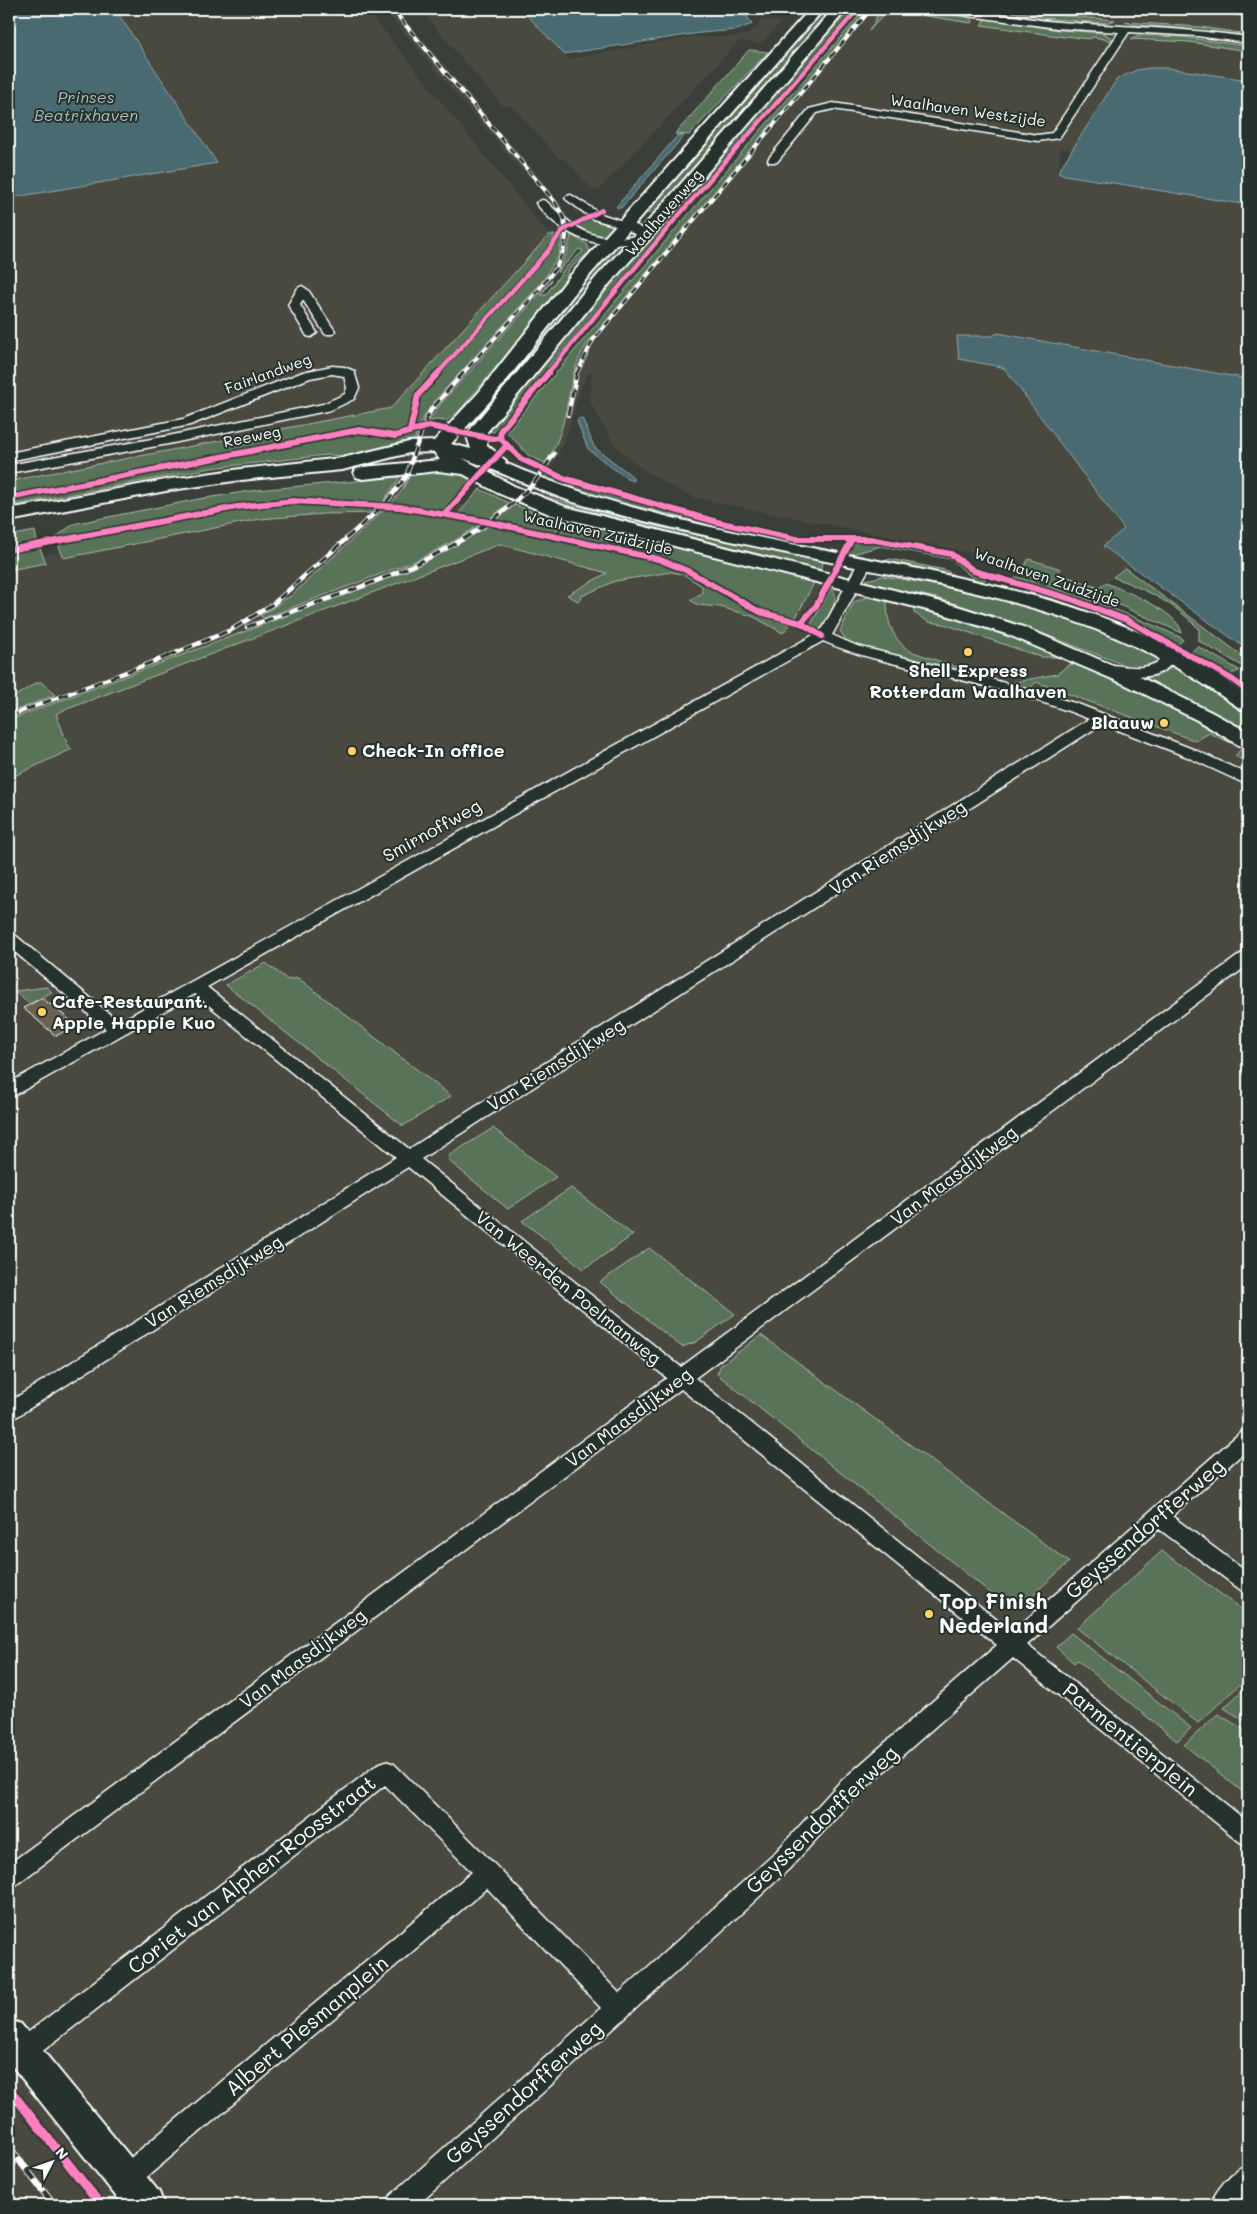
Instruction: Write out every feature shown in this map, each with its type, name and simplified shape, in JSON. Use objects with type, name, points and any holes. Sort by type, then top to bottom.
[{"type":"main road","name":"Waalhavenweg","points":[[456,442],[480,402],[576,280],[600,244],[625,224],[817,9]]},
{"type":"main road","name":"Waalhavenweg","points":[[456,442],[642,238],[840,9]]},
{"type":"main road","name":"Reeweg","points":[[9,515],[172,484],[341,464],[396,451],[456,442]]},
{"type":"main road","points":[[9,532],[214,491],[436,466],[456,442]]},
{"type":"main road","name":"Waalhaven Zuidzijde","points":[[456,442],[471,472],[529,500],[574,515],[852,585],[970,616],[1016,631],[1105,668],[1181,704],[1248,741]]},
{"type":"main road","name":"Waalhaven Zuidzijde","points":[[456,442],[552,490],[603,506],[993,591],[1089,620],[1150,646],[1202,673],[1248,705]]},
{"type":"main road","points":[[15,2044],[135,2192]]},
{"type":"street","points":[[939,9],[959,10],[1033,22],[1125,30],[1197,33],[1248,40]]},
{"type":"street","name":"Waalhaven Westzijde","points":[[773,160],[813,111],[833,106],[1038,138],[1056,136],[1125,30]]},
{"type":"street","points":[[572,198],[603,219],[637,229],[642,238],[600,244],[566,227],[546,207],[557,215],[568,216],[580,213],[583,207]]},
{"type":"street","name":"Fairlandweg","points":[[311,333],[294,305],[302,290],[329,331]]},
{"type":"street","name":"Fairlandweg","points":[[9,458],[186,422],[307,375],[332,370],[344,371],[350,374],[353,388],[350,396],[328,407],[168,440],[9,469]]},
{"type":"street","points":[[852,585],[864,563]]},
{"type":"street","name":"Smirnoffweg","points":[[9,1090],[822,636],[829,630],[852,585]]},
{"type":"street","points":[[822,636],[852,649],[1058,702],[1102,718],[1248,780]]},
{"type":"street","name":"Waalhaven Zuidzijde","points":[[1105,668],[1150,673],[1158,670],[1166,662],[1165,656],[1150,646]]},
{"type":"street","name":"Van Riemsdijkweg","points":[[9,1412],[1102,718]]},
{"type":"street","points":[[9,939],[117,1030]]},
{"type":"street","name":"Van Maasdijkweg","points":[[9,1877],[1248,957]]},
{"type":"street","name":"Van Weerden Poelmanweg","points":[[195,986],[1011,1645]]},
{"type":"street","name":"Geyssendorfferweg","points":[[399,2205],[781,1862],[847,1790],[1248,1438]]},
{"type":"street","points":[[1158,1517],[1248,1584]]},
{"type":"street","name":"Parmentierplein","points":[[1011,1645],[1248,1835]]},
{"type":"street","name":"Coriet van Alphen-Roosstraat","points":[[15,2044],[386,1771],[618,2009]]},
{"type":"street","name":"Albert Plesmanplein","points":[[135,2192],[488,1874]]},
{"type":"street","points":[[1223,2205],[1248,2176]]},
{"type":"shaded area","points":[[115,9],[366,9],[549,235],[391,408],[9,481],[9,198],[217,163]]},
{"type":"shaded area","points":[[384,9],[396,9],[550,189],[563,208],[571,235],[567,253],[552,280],[436,411],[424,432],[413,471],[401,492],[391,503],[420,495],[497,513],[524,488],[552,451],[561,429],[574,368],[582,350],[868,9],[881,9],[871,25],[882,9],[1248,9],[1248,85],[1082,151],[1061,148],[1057,174],[1248,204],[1248,389],[1017,367],[1147,559],[1129,565],[1099,588],[1004,559],[699,499],[676,489],[644,470],[612,441],[590,402],[592,372],[588,373],[581,387],[568,432],[554,463],[543,478],[504,514],[756,572],[824,584],[940,612],[1096,670],[1248,748],[1248,2205],[9,2205],[9,562],[182,529],[264,516],[361,511],[378,507],[386,500],[400,477],[419,425],[428,409],[542,282],[555,264],[563,237],[557,208],[552,200],[514,162]]},
{"type":"shaded area","points":[[419,9],[521,9],[569,59],[690,37],[735,37],[748,34],[759,26],[760,19],[781,22],[761,44],[739,41],[599,190],[592,190],[566,160],[558,158],[513,107],[502,105]]},
{"type":"green space","points":[[822,9],[830,9],[810,32],[799,49],[657,215],[642,212]]},
{"type":"green space","points":[[851,9],[855,9],[698,190],[691,189],[803,60]]},
{"type":"green space","points":[[865,9],[868,9],[590,340],[577,363],[562,427],[554,448],[545,463],[529,456],[507,432],[663,244]]},
{"type":"green space","points":[[881,9],[966,16],[972,19],[971,23],[888,10],[869,31]]},
{"type":"green space","points":[[979,9],[1007,11],[1004,14]]},
{"type":"green space","points":[[1010,12],[1115,20],[1106,23],[1017,16],[1019,13]]},
{"type":"green space","points":[[988,19],[1059,30],[1103,33],[1112,38],[1112,41],[1094,37],[1088,39],[1065,37],[981,25],[984,20]]},
{"type":"green space","points":[[1125,22],[1200,27],[1240,33],[1230,35],[1180,28],[1135,25]]},
{"type":"green space","points":[[1138,35],[1181,37],[1248,46],[1248,51],[1189,42],[1131,39]]},
{"type":"green space","points":[[749,50],[768,52],[689,135],[675,134]]},
{"type":"green space","points":[[591,218],[601,223],[618,226],[605,239],[571,228]]},
{"type":"green space","points":[[663,223],[668,225],[494,432],[487,431]]},
{"type":"green space","points":[[549,235],[555,235],[546,250],[414,395],[408,429],[391,433],[357,427],[9,494],[9,481],[391,408]]},
{"type":"green space","points":[[563,235],[559,255],[542,282],[432,404],[419,425],[414,426],[423,394]]},
{"type":"green space","points":[[571,235],[587,244],[590,252],[569,269],[566,279],[569,281],[459,411],[446,421],[436,420],[428,422],[442,402],[552,280],[541,295],[546,295],[564,269],[583,251],[579,249],[557,273],[567,253]]},
{"type":"green space","points":[[624,244],[574,303],[534,357],[531,356],[580,285],[602,258],[613,245]]},
{"type":"green space","points":[[418,430],[415,439],[384,451],[370,454],[350,456],[327,455],[211,468],[9,506],[9,499],[359,432],[392,437]]},
{"type":"green space","points":[[440,471],[463,474],[471,479],[444,511],[392,502],[401,492],[410,475]]},
{"type":"green space","points":[[547,474],[603,494],[697,519],[786,539],[706,523],[594,496],[543,478]]},
{"type":"green space","points":[[400,477],[383,502],[301,498],[197,511],[55,538],[73,524],[199,499],[257,490]]},
{"type":"green space","points":[[480,489],[509,503],[488,520],[458,514]]},
{"type":"green space","points":[[530,491],[566,503],[640,522],[825,560],[818,572],[606,520],[527,494]]},
{"type":"green space","points":[[298,502],[382,508],[377,513],[323,514],[260,519],[64,558],[59,547],[63,541],[191,516]]},
{"type":"green space","points":[[515,505],[562,524],[553,534],[495,521]]},
{"type":"green space","points":[[387,507],[435,514],[481,524],[454,541],[415,561],[264,618],[260,616],[292,595]]},
{"type":"green space","points":[[570,522],[592,525],[815,581],[795,619],[785,618],[757,608],[689,568],[673,561],[559,534]]},
{"type":"green space","points":[[491,525],[661,563],[687,574],[760,615],[790,625],[783,633],[752,616],[720,607],[698,605],[690,600],[702,593],[702,586],[683,574],[671,572],[615,581],[580,597],[581,599],[578,601],[567,595],[607,573],[500,544],[62,711],[56,714],[68,745],[72,749],[12,777],[9,767],[9,720],[411,569]]},
{"type":"green space","points":[[35,531],[37,542],[9,547],[9,536]]},
{"type":"green space","points":[[872,540],[949,555],[969,572],[989,578],[980,581],[975,580],[951,559],[881,546],[846,556],[854,544]]},
{"type":"green space","points":[[39,546],[46,563],[9,570],[9,552]]},
{"type":"green space","points":[[890,559],[945,570],[954,575],[953,578],[878,563]]},
{"type":"green space","points":[[1029,559],[1061,569],[1057,573],[1099,588],[1106,583],[1150,603],[1171,617],[1182,633],[1117,604],[1019,574]]},
{"type":"green space","points":[[1125,568],[1248,660],[1248,666],[1244,667],[1199,641],[1199,629],[1170,605],[1148,592],[1113,577]]},
{"type":"green space","points":[[883,576],[1017,600],[1105,629],[1157,656],[1158,662],[1152,666],[1132,668],[1031,629],[933,597],[872,585],[866,580]]},
{"type":"green space","points":[[1016,577],[1100,604],[1162,629],[1183,640],[1177,645],[1136,621],[1068,595],[1014,580]]},
{"type":"green space","points":[[1018,585],[1072,601],[1116,617],[1173,648],[1169,650],[1121,623],[1057,600],[1027,592]]},
{"type":"green space","points":[[831,588],[834,592],[834,602],[821,630],[818,630],[811,624]]},
{"type":"green space","points":[[868,597],[887,601],[888,616],[892,629],[899,641],[910,651],[977,674],[862,647],[847,641],[840,631],[854,602]]},
{"type":"green space","points":[[913,605],[980,626],[1063,657],[1041,657],[944,624],[929,622],[914,613]]},
{"type":"green space","points":[[1197,646],[1239,671],[1229,675],[1193,653]]},
{"type":"green space","points":[[1082,664],[1222,732],[1248,748],[1248,763],[1235,756],[1242,748],[1209,733],[1196,741],[1036,682],[1030,689],[1010,683],[1057,674],[1068,665]]},
{"type":"green space","points":[[1176,665],[1227,695],[1248,712],[1248,735],[1143,678],[1158,676]]},
{"type":"green space","points":[[41,682],[55,695],[9,713],[9,700],[36,683]]},
{"type":"green space","points":[[266,963],[288,980],[298,978],[451,1096],[403,1126],[226,985]]},
{"type":"green space","points":[[47,987],[52,992],[30,1004],[15,991]]},
{"type":"green space","points":[[493,1128],[556,1177],[508,1209],[449,1161],[448,1156]]},
{"type":"green space","points":[[571,1188],[633,1235],[584,1269],[522,1221]]},
{"type":"green space","points":[[649,1248],[735,1314],[696,1342],[682,1347],[600,1282]]},
{"type":"green space","points":[[761,1335],[1069,1562],[1025,1602],[1002,1602],[717,1374],[721,1365]]},
{"type":"green space","points":[[1162,1551],[1248,1614],[1248,1677],[1198,1723],[1077,1628]]},
{"type":"green space","points":[[1071,1633],[1191,1728],[1177,1741],[1077,1660],[1074,1663],[1056,1647]]},
{"type":"green space","points":[[1248,1685],[1248,1723],[1224,1708]]},
{"type":"green space","points":[[1218,1714],[1248,1732],[1248,1796],[1184,1745]]},
{"type":"water","name":"Prinses Beatrixhaven","points":[[9,9],[115,9],[217,163],[9,198]]},
{"type":"water","points":[[521,9],[730,9],[747,16],[752,24],[737,30],[700,33],[564,54]]},
{"type":"water","points":[[1190,9],[1248,9],[1248,17]]},
{"type":"water","points":[[1167,68],[1248,80],[1248,205],[1065,175],[1058,172],[1117,79],[1137,70]]},
{"type":"water","points":[[678,135],[684,136],[621,208],[616,207]]},
{"type":"water","points":[[998,333],[1248,379],[1248,650],[1103,546],[1124,529],[1005,369],[959,359],[957,336],[992,336]]},
{"type":"water","points":[[580,418],[583,420],[594,447],[632,476],[634,481],[627,479],[588,449],[577,421]]},
{"type":"building","name":"Cafe-Restaurant. Appie Happie Kuo","points":[[42,998],[75,1025],[56,1036],[23,1008]]},
{"type":"railway","points":[[392,9],[555,202],[564,218],[566,236],[564,249],[556,268],[536,293],[463,373]]},
{"type":"railway","points":[[577,373],[593,340],[871,9]]},
{"type":"railway","points":[[168,656],[231,630],[273,604],[384,505],[406,477],[424,424],[431,410],[464,372]]},
{"type":"railway","points":[[568,415],[577,372]]},
{"type":"railway","points":[[247,627],[359,588],[433,556],[468,536],[500,514],[529,488],[554,454]]},
{"type":"railway","points":[[9,716],[174,654]]},
{"type":"railway","points":[[9,2147],[54,2205]]},
{"type":"cycle path","points":[[500,438],[501,430],[672,223],[858,9]]},
{"type":"cycle path","points":[[908,9],[983,14]]},
{"type":"cycle path","points":[[410,431],[418,395],[548,251],[562,231],[602,210]]},
{"type":"cycle path","points":[[9,498],[359,430],[395,436],[429,426],[494,439],[500,438]]},
{"type":"cycle path","points":[[500,438],[521,459],[563,478],[717,522],[796,539],[870,539],[951,554],[974,571],[1071,599],[1127,620],[1230,678],[1248,691]]},
{"type":"cycle path","points":[[445,514],[507,445]]},
{"type":"cycle path","points":[[9,550],[237,507],[293,501],[356,503],[400,507],[488,522],[658,559],[688,571],[760,612],[801,623],[822,636]]},
{"type":"cycle path","points":[[801,623],[816,606],[852,539]]},
{"type":"cycle path","points":[[9,2089],[101,2205]]},
{"type":"place","name":"Shell Express Rotterdam Waalhaven","points":[[968,652]]},
{"type":"place","name":"Blaauw","points":[[1164,723]]},
{"type":"place","name":"Check-In office","points":[[352,751]]},
{"type":"place","name":"Cafe-Restaurant. Appie Happie Kuo","points":[[42,1012]]},
{"type":"place","name":"Top Finish Nederland","points":[[929,1614]]}]
